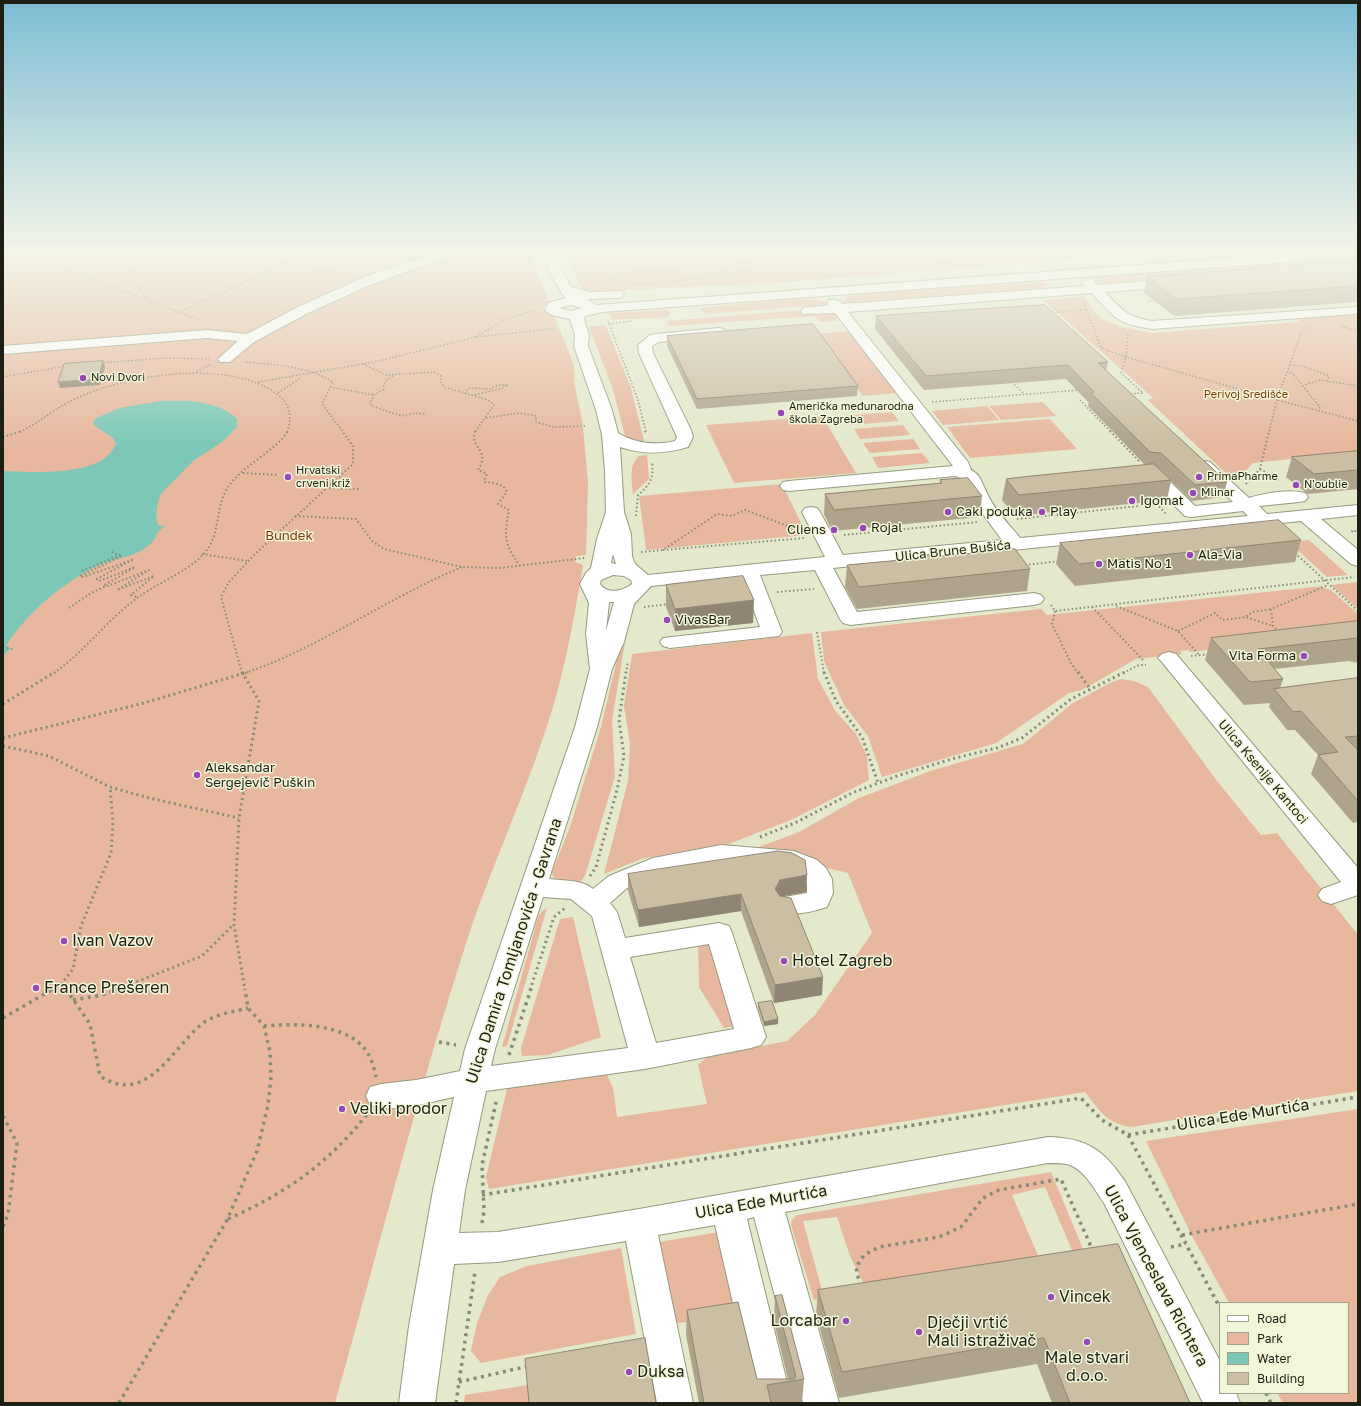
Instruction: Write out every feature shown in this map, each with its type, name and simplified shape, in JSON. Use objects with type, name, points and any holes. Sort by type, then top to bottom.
[{"type":"street","points":[[225,359],[249,339],[295,315]]},
{"type":"street","points":[[561,315],[572,338],[581,339]]},
{"type":"street","points":[[577,315],[581,339],[602,401],[610,435],[614,471],[615,512],[621,529],[622,557],[627,567],[632,588]]},
{"type":"street","points":[[581,339],[590,318],[597,315]]},
{"type":"street","points":[[839,315],[842,323],[914,404],[962,466],[963,473]]},
{"type":"street","points":[[1118,315],[1121,318],[1152,325],[1292,315]]},
{"type":"street","points":[[610,435],[626,445],[650,448],[682,444],[685,436],[646,353],[645,345],[655,338],[732,331]]},
{"type":"street","points":[[3,350],[207,334],[226,335],[249,339]]},
{"type":"street","points":[[614,471],[629,458],[650,448]]},
{"type":"street","points":[[1193,456],[1263,520]]},
{"type":"street","points":[[789,486],[953,470],[963,473],[972,479],[980,498],[1016,545]]},
{"type":"street","points":[[1151,477],[1191,512],[1246,505],[1262,500],[1299,497]]},
{"type":"street","points":[[1151,477],[1182,513],[1197,527]]},
{"type":"street","name":"Ulica Brune Bušića","points":[[632,588],[749,572],[830,563],[1358,510]]},
{"type":"street","points":[[593,574],[601,568],[606,540],[615,512]]},
{"type":"street","points":[[811,512],[850,619],[1034,599]]},
{"type":"street","points":[[1306,516],[1356,569]]},
{"type":"street","points":[[593,574],[610,569],[632,588]]},
{"type":"street","points":[[670,642],[772,632],[749,572]]},
{"type":"street","points":[[593,574],[600,594],[612,596],[632,588]]},
{"type":"street","name":"Ulica Damira Tomljanovića - Gavrana","points":[[593,574],[599,603],[596,634],[601,669]]},
{"type":"street","name":"Ulica Damira Tomljanovića - Gavrana","points":[[417,1403],[449,1190],[486,1086],[484,1034],[586,727],[601,669],[614,642],[632,588]]},
{"type":"street","name":"Ulica Ksenije Kantoci","points":[[1169,658],[1358,885]]},
{"type":"street","points":[[534,887],[578,892],[590,891],[618,882],[662,864],[721,853],[739,853],[794,860],[806,864],[816,871],[822,887],[818,901],[788,905]]},
{"type":"street","points":[[1331,895],[1358,885]]},
{"type":"street","points":[[590,891],[604,912],[645,1057]]},
{"type":"street","points":[[381,1096],[401,1096],[486,1086],[751,1037],[719,933],[615,950]]},
{"type":"street","name":"Ulica Ede Murtića","points":[[439,1249],[498,1247],[639,1224],[1048,1150],[1063,1150],[1083,1154]]},
{"type":"street","name":"Ulica Vjenceslava Richtera","points":[[1083,1154],[1100,1170],[1115,1193],[1222,1403]]},
{"type":"street","points":[[766,1201],[821,1401]]},
{"type":"street","points":[[728,1208],[774,1403]]},
{"type":"street","points":[[639,1224],[675,1403]]},
{"type":"path","points":[[187,315],[212,324],[226,335]]},
{"type":"path","points":[[476,337],[495,323],[507,317],[518,315]]},
{"type":"path","points":[[1088,315],[1101,348],[1126,357],[1358,422]]},
{"type":"path","points":[[1246,484],[1260,469],[1277,400],[1301,333],[1309,325]]},
{"type":"path","points":[[1340,326],[1358,331]]},
{"type":"path","points":[[278,393],[310,372],[363,364],[476,337],[564,328]]},
{"type":"path","points":[[1128,331],[1126,357],[1121,373],[1143,393],[1126,394],[1129,396]]},
{"type":"path","points":[[98,363],[171,358],[225,359],[310,372],[328,378],[333,382],[322,404],[353,446],[352,464],[248,561],[229,582],[221,597],[242,674],[259,701],[239,818],[234,925],[248,1008],[264,1026],[270,1052],[271,1077],[268,1105],[258,1151],[227,1220],[119,1403]]},
{"type":"path","points":[[190,374],[225,359]]},
{"type":"path","points":[[363,364],[386,375],[393,376],[434,372],[441,376],[440,381],[444,387],[488,400],[494,405],[493,409],[476,429],[473,438],[475,444],[479,447],[483,458],[483,462],[478,470],[488,474],[484,481],[498,483],[506,489],[507,492],[498,504],[509,510],[505,529],[506,544],[520,566]]},
{"type":"path","points":[[1290,364],[1302,366],[1329,376],[1327,381]]},
{"type":"path","points":[[3,377],[47,368],[68,366]]},
{"type":"path","points":[[1287,372],[1292,374],[1320,407],[1319,411]]},
{"type":"path","points":[[3,437],[21,433],[61,406],[89,392],[134,380],[190,374],[227,376],[257,382],[278,393],[288,404],[291,416],[288,432],[228,487],[221,502],[209,549],[180,570],[137,597],[116,615],[70,662],[3,704]]},
{"type":"path","points":[[257,382],[304,375]]},
{"type":"path","points":[[393,376],[385,381],[383,390],[374,395],[370,403],[375,408],[402,416],[415,413],[426,414]]},
{"type":"path","points":[[1009,378],[1024,394]]},
{"type":"path","points":[[1302,386],[1320,380],[1358,386]]},
{"type":"path","points":[[466,394],[466,389],[469,388],[481,387],[490,389],[498,385],[508,385],[500,389],[473,395]]},
{"type":"path","points":[[330,387],[374,395]]},
{"type":"path","points":[[914,404],[1085,389]]},
{"type":"path","points":[[1080,400],[1151,477]]},
{"type":"path","points":[[486,418],[525,412],[533,413],[536,416],[536,422],[542,426],[585,426]]},
{"type":"path","points":[[1260,469],[1280,481]]},
{"type":"path","points":[[242,473],[279,475]]},
{"type":"path","points":[[325,488],[359,489]]},
{"type":"path","points":[[637,552],[997,521],[1156,504],[1166,514],[1182,513]]},
{"type":"path","points":[[663,550],[717,514],[724,517],[737,516],[746,510],[820,537]]},
{"type":"path","points":[[295,516],[356,519],[372,541],[384,549],[462,567],[500,568],[520,566],[593,574]]},
{"type":"path","points":[[1291,549],[1328,585],[1358,611]]},
{"type":"path","points":[[112,552],[119,555]]},
{"type":"path","points":[[202,554],[248,561]]},
{"type":"path","points":[[82,571],[119,555]]},
{"type":"path","points":[[104,587],[103,586],[135,568],[134,566],[99,581],[97,579],[132,560],[83,577],[80,576],[122,556],[119,555]]},
{"type":"path","points":[[1023,565],[1066,561]]},
{"type":"path","points":[[3,738],[104,714],[242,674],[295,653],[429,580],[462,567]]},
{"type":"path","points":[[1055,611],[1324,581],[1356,569]]},
{"type":"path","points":[[69,608],[91,593],[149,570],[117,590],[154,576],[131,595],[137,597]]},
{"type":"path","points":[[1246,617],[1253,612],[1271,609],[1328,585]]},
{"type":"path","points":[[632,588],[675,604]]},
{"type":"path","points":[[758,594],[817,589]]},
{"type":"path","points":[[1034,599],[1046,598],[1055,611],[1052,624],[1071,663],[1091,690]]},
{"type":"path","points":[[1114,605],[1178,631],[1200,655]]},
{"type":"path","points":[[1092,607],[1144,661]]},
{"type":"path","points":[[1271,609],[1273,626]]},
{"type":"path","points":[[1178,631],[1210,614],[1215,613],[1222,620],[1246,617],[1273,626],[1282,635]]},
{"type":"path","points":[[817,632],[819,656],[825,680],[841,710],[859,731],[870,753],[878,783]]},
{"type":"path","points":[[3,647],[12,649]]},
{"type":"path","points":[[1169,658],[1215,653]]},
{"type":"path","points":[[590,891],[624,756],[620,714],[629,654]]},
{"type":"path","points":[[758,838],[795,824],[852,793],[878,783],[955,758],[997,748],[1022,738],[1071,699],[1134,668],[1146,665]]},
{"type":"path","points":[[3,746],[49,756],[110,787],[149,798],[239,818]]},
{"type":"path","points":[[3,1018],[62,983],[73,969],[81,926],[111,853],[113,823],[110,787]]},
{"type":"path","points":[[508,1059],[554,916],[567,906]]},
{"type":"path","points":[[72,1000],[102,994],[202,956],[234,925]]},
{"type":"path","points":[[62,983],[72,1000],[90,1024],[100,1076],[111,1083],[124,1086],[149,1079],[168,1064],[202,1024],[248,1008]]},
{"type":"path","points":[[227,1220],[284,1192],[323,1163],[350,1138],[381,1096],[373,1064],[361,1044],[337,1032],[297,1024],[264,1026]]},
{"type":"path","points":[[484,1211],[482,1165],[486,1086]]},
{"type":"path","name":"Ulica Ede Murtića","points":[[1128,1135],[1358,1097]]},
{"type":"path","points":[[3,1116],[17,1143],[8,1214],[3,1226]]},
{"type":"path","points":[[861,1289],[856,1267],[864,1255],[879,1247],[939,1237],[961,1227],[983,1198],[999,1190],[1061,1179],[1094,1253]]},
{"type":"path","points":[[1182,1236],[1358,1204]]},
{"type":"path","points":[[1167,1248],[1186,1244]]},
{"type":"path","points":[[456,1403],[471,1299]]},
{"type":"path","points":[[459,1382],[536,1365]]},
{"type":"path","points":[[1266,1394],[1271,1403]]},
{"type":"green space","name":"Bundek","points":[[3,315],[551,315],[554,317],[558,327],[555,327],[556,329],[560,330],[573,362],[575,376],[574,382],[583,425],[577,427],[583,427],[588,483],[586,555],[576,556],[575,562],[583,565],[574,619],[567,654],[544,736],[479,905],[433,1050],[335,1403],[3,1403]]},
{"type":"green space","points":[[610,315],[670,315],[668,317],[612,320]]},
{"type":"green space","points":[[745,315],[837,315],[840,317],[834,321],[820,322],[815,316],[669,326],[666,321]]},
{"type":"green space","name":"Perivoj Središće","points":[[1059,315],[1097,315],[1104,320],[1121,327],[1152,333],[1299,322],[1297,318],[1358,315],[1358,452],[1253,463],[1241,476],[1230,477],[1148,400],[1153,398]]},
{"type":"green space","points":[[606,326],[631,388],[645,445],[627,440],[625,436],[613,389],[589,327]]},
{"type":"green space","points":[[850,331],[898,393],[863,396],[817,334]]},
{"type":"green space","points":[[1043,402],[1056,416],[1001,420],[989,406]]},
{"type":"green space","points":[[987,406],[999,420],[943,425],[932,411]]},
{"type":"green space","points":[[892,412],[899,421],[850,425],[844,416]]},
{"type":"green space","points":[[822,416],[856,473],[734,483],[706,425]]},
{"type":"green space","points":[[1050,419],[1077,449],[970,458],[947,427]]},
{"type":"green space","points":[[903,425],[910,435],[860,439],[854,429]]},
{"type":"green space","points":[[913,439],[920,449],[870,453],[863,443]]},
{"type":"green space","points":[[922,453],[930,463],[878,468],[872,457]]},
{"type":"green space","points":[[647,455],[649,479],[633,494],[633,464],[639,456]]},
{"type":"green space","points":[[782,484],[807,535],[646,550],[639,496]]},
{"type":"green space","points":[[1309,540],[1348,575],[1327,577],[1289,542]]},
{"type":"green space","points":[[1358,583],[1358,609],[1331,585]]},
{"type":"green space","points":[[1323,586],[1321,587],[1331,590],[1358,614],[1358,633],[1190,652],[1188,650],[1180,651],[1182,654],[1136,659],[1082,690],[1069,693],[996,743],[882,777],[868,736],[844,705],[824,661],[821,632],[1041,609],[1047,615]]},
{"type":"green space","points":[[630,613],[612,720],[615,776],[585,875],[581,881],[573,885],[563,884],[555,880],[552,872],[570,827],[601,727],[619,651]]},
{"type":"green space","points":[[812,633],[818,679],[836,712],[856,734],[867,756],[869,780],[793,819],[721,847],[701,848],[641,859],[604,874],[628,781],[630,744],[624,706],[632,654]]},
{"type":"green space","points":[[1121,679],[1134,681],[1148,687],[1217,781],[1261,835],[1277,833],[1358,935],[1358,1091],[1131,1127],[1115,1123],[1109,1119],[1085,1092],[489,1189],[486,1177],[508,1085],[597,1069],[607,1075],[613,1088],[617,1117],[707,1104],[698,1065],[707,1057],[787,1041],[815,1015],[872,933],[848,873],[751,850],[799,832],[859,798],[930,771],[1023,744],[1073,703],[1110,683]]},
{"type":"green space","points":[[547,908],[507,1046],[502,1047],[538,917],[542,911]]},
{"type":"green space","points":[[573,917],[601,1037],[548,1055],[522,1056],[521,1048],[560,919]]},
{"type":"green space","points":[[710,942],[736,1026],[724,1028],[699,987],[698,943]]},
{"type":"green space","points":[[1358,1109],[1358,1403],[1283,1403],[1278,1394],[1349,1394],[1349,1302],[1228,1302],[1191,1234],[1146,1141]]},
{"type":"green space","points":[[1051,1172],[1083,1249],[1074,1255],[1045,1187],[1012,1195],[1040,1260],[867,1290],[850,1256],[837,1217],[803,1221],[824,1298],[814,1300],[791,1225],[792,1220],[797,1215]]},
{"type":"green space","points":[[726,1231],[744,1313],[673,1324],[659,1242]]},
{"type":"green space","points":[[621,1248],[636,1334],[481,1363],[471,1351],[477,1323],[488,1295],[500,1277],[527,1266]]},
{"type":"green space","points":[[528,1385],[530,1403],[464,1403],[465,1395]]},
{"type":"water","points":[[160,401],[199,402],[218,407],[237,419],[237,427],[222,442],[193,461],[161,494],[157,506],[157,523],[159,526],[165,526],[159,531],[149,545],[137,553],[102,564],[89,570],[75,578],[48,598],[14,634],[6,646],[11,648],[3,656],[3,471],[49,472],[83,468],[98,462],[109,454],[116,443],[113,438],[95,426],[93,423],[96,418],[120,408]]},
{"type":"building","points":[[897,315],[1056,315],[1108,362],[1098,363],[1227,482],[1195,485],[1161,453],[1150,452],[1091,393],[1094,392],[1068,365],[926,376],[876,316]]},
{"type":"building","points":[[813,324],[858,386],[697,399],[667,336]]},
{"type":"building","points":[[103,361],[98,379],[58,382],[64,364]]},
{"type":"building","points":[[1358,451],[1358,470],[1314,474],[1292,457]]},
{"type":"building","points":[[1154,464],[1171,480],[1019,495],[1006,479],[1022,477]]},
{"type":"building","points":[[968,478],[982,496],[834,510],[825,494],[942,483],[940,480]]},
{"type":"building","points":[[1279,520],[1301,540],[1079,564],[1060,543]]},
{"type":"building","points":[[1015,549],[1030,569],[859,587],[847,565],[923,558],[922,555],[941,554],[943,556]]},
{"type":"building","points":[[743,576],[754,600],[675,609],[666,585]]},
{"type":"building","points":[[1358,621],[1358,638],[1258,649],[1283,679],[1250,682],[1211,638]]},
{"type":"building","points":[[1358,678],[1358,736],[1345,737],[1358,750],[1358,801],[1318,755],[1338,752],[1301,711],[1293,712],[1274,689]]},
{"type":"building","name":"Hotel Zagreb","points":[[778,851],[792,853],[805,860],[807,875],[780,880],[775,889],[780,896],[791,898],[823,977],[775,985],[741,894],[638,910],[628,874]]},
{"type":"building","points":[[772,1001],[778,1019],[764,1022],[758,1003]]},
{"type":"building","points":[[1118,1244],[1190,1403],[1070,1403],[1044,1338],[842,1372],[818,1290]]},
{"type":"building","points":[[782,1295],[804,1379],[767,1385],[771,1403],[704,1403],[687,1310],[738,1302],[757,1379],[794,1379],[796,1377],[775,1296]]},
{"type":"building","points":[[645,1338],[656,1403],[529,1403],[525,1359]]},
{"type":"place","name":"Novi Dvori","points":[[83,378]]},
{"type":"place","name":"Američka međunarodna škola Zagreba","points":[[781,413]]},
{"type":"place","name":"Hrvatski crveni križ","points":[[288,477]]},
{"type":"place","name":"PrimaPharme","points":[[1199,477]]},
{"type":"place","name":"N'oublie","points":[[1296,485]]},
{"type":"place","name":"Mlinar","points":[[1193,493]]},
{"type":"place","name":"Igomat","points":[[1132,501]]},
{"type":"place","name":"Caki poduka","points":[[948,512]]},
{"type":"place","name":"Play","points":[[1042,512]]},
{"type":"place","name":"Rojal","points":[[863,528]]},
{"type":"place","name":"Cliens","points":[[834,530]]},
{"type":"place","name":"Ala-Via","points":[[1190,555]]},
{"type":"place","name":"Matis No 1","points":[[1099,564]]},
{"type":"place","name":"VivasBar","points":[[667,620]]},
{"type":"place","name":"Vita Forma","points":[[1304,656]]},
{"type":"place","name":"Aleksandar Sergejevič Puškin","points":[[197,775]]},
{"type":"place","name":"Ivan Vazov","points":[[64,941]]},
{"type":"place","name":"Hotel Zagreb","points":[[784,961]]},
{"type":"place","name":"France Prešeren","points":[[36,988]]},
{"type":"place","name":"Veliki prodor","points":[[342,1109]]},
{"type":"place","name":"Vincek","points":[[1051,1297]]},
{"type":"place","name":"Lorcabar","points":[[846,1321]]},
{"type":"place","name":"Dječji vrtić Mali istraživač","points":[[919,1332]]},
{"type":"place","name":"Male stvari d.o.o.","points":[[1087,1342]]},
{"type":"place","name":"Duksa","points":[[629,1372]]}]
